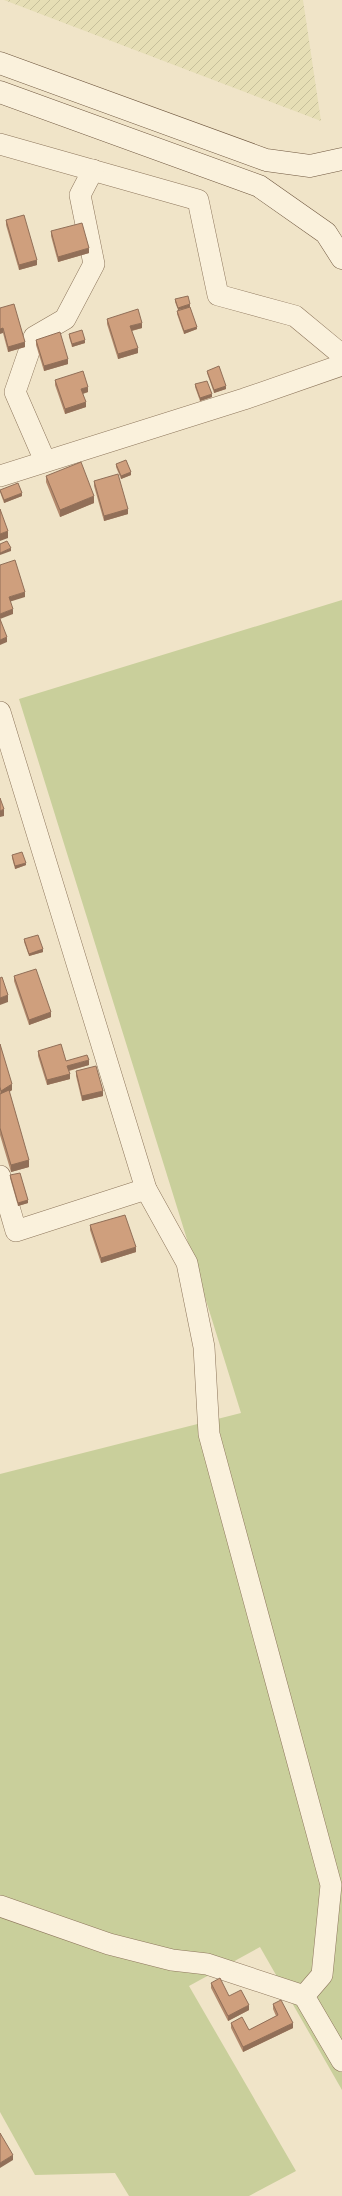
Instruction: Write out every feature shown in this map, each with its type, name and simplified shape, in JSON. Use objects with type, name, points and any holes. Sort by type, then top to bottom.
[{"type":"main road","points":[[0,63],[266,160],[310,166],[342,159]]},
{"type":"main road","points":[[0,92],[259,186],[326,234],[342,258]]},
{"type":"street","points":[[0,144],[198,200],[218,295],[295,316],[342,355]]},
{"type":"street","points":[[45,461],[15,392],[34,337],[65,319],[94,264],[80,195],[93,170]]},
{"type":"street","points":[[0,476],[244,399],[342,365]]},
{"type":"street","points":[[0,712],[146,1189],[187,1263],[204,1347],[209,1434],[331,1885],[322,1975],[304,1996]]},
{"type":"street","points":[[0,1176],[16,1231],[146,1189]]},
{"type":"street","points":[[0,1906],[109,1944],[172,1960],[207,1964],[304,1996],[342,2061]]},
{"type":"shaded area","points":[[4,0],[303,0],[321,121]]},
{"type":"green space","points":[[342,600],[342,2090],[260,1947],[189,1986],[296,2171],[249,2196],[129,2196],[115,2173],[35,2175],[0,2112],[0,1474],[241,1413],[19,699]]},
{"type":"building","points":[[24,215],[37,260],[19,265],[6,220]]},
{"type":"building","points":[[82,223],[89,248],[58,257],[51,231]]},
{"type":"building","points":[[188,296],[190,304],[178,308],[175,299]]},
{"type":"building","points":[[14,304],[25,342],[8,347],[3,328],[0,329],[0,308]]},
{"type":"building","points":[[190,307],[197,327],[184,331],[177,311]]},
{"type":"building","points":[[138,309],[142,323],[130,326],[138,348],[118,354],[107,319]]},
{"type":"building","points":[[82,330],[85,340],[72,344],[69,334]]},
{"type":"building","points":[[60,332],[68,359],[44,366],[36,340]]},
{"type":"building","points":[[219,366],[226,386],[214,390],[207,371]]},
{"type":"building","points":[[83,371],[88,387],[81,389],[86,402],[65,409],[55,380]]},
{"type":"building","points":[[207,381],[212,394],[200,398],[195,384]]},
{"type":"building","points":[[126,460],[131,472],[121,476],[116,464]]},
{"type":"building","points":[[81,462],[94,496],[60,510],[46,476]]},
{"type":"building","points":[[118,474],[128,509],[104,516],[94,481]]},
{"type":"building","points":[[18,483],[22,493],[4,500],[0,490]]},
{"type":"building","points":[[0,509],[8,531],[0,534]]},
{"type":"building","points":[[7,541],[11,548],[0,553],[0,544]]},
{"type":"building","points":[[15,560],[25,592],[9,597],[13,609],[0,614],[0,565]]},
{"type":"building","points":[[0,619],[7,637],[0,640]]},
{"type":"building","points":[[0,798],[4,809],[0,811]]},
{"type":"building","points":[[22,852],[26,863],[15,866],[12,855]]},
{"type":"building","points":[[38,935],[43,949],[29,954],[24,939]]},
{"type":"building","points":[[36,969],[51,1012],[29,1020],[14,976]]},
{"type":"building","points":[[2,977],[8,995],[0,998],[0,978]]},
{"type":"building","points":[[0,1044],[12,1084],[1,1091],[0,1087]]},
{"type":"building","points":[[61,1044],[66,1061],[87,1055],[89,1060],[67,1066],[70,1074],[47,1080],[38,1051]]},
{"type":"building","points":[[96,1066],[103,1091],[82,1096],[76,1071]]},
{"type":"building","points":[[9,1090],[29,1160],[11,1165],[0,1128],[0,1094]]},
{"type":"building","points":[[20,1173],[28,1200],[18,1203],[10,1175]]},
{"type":"building","points":[[125,1215],[136,1247],[101,1258],[90,1225]]},
{"type":"building","points":[[220,1978],[229,1996],[241,1990],[249,2005],[228,2016],[211,1983]]},
{"type":"building","points":[[281,2000],[293,2023],[243,2047],[231,2023],[242,2017],[249,2030],[278,2015],[273,2004]]},
{"type":"building","points":[[0,2133],[13,2155],[0,2163]]}]
